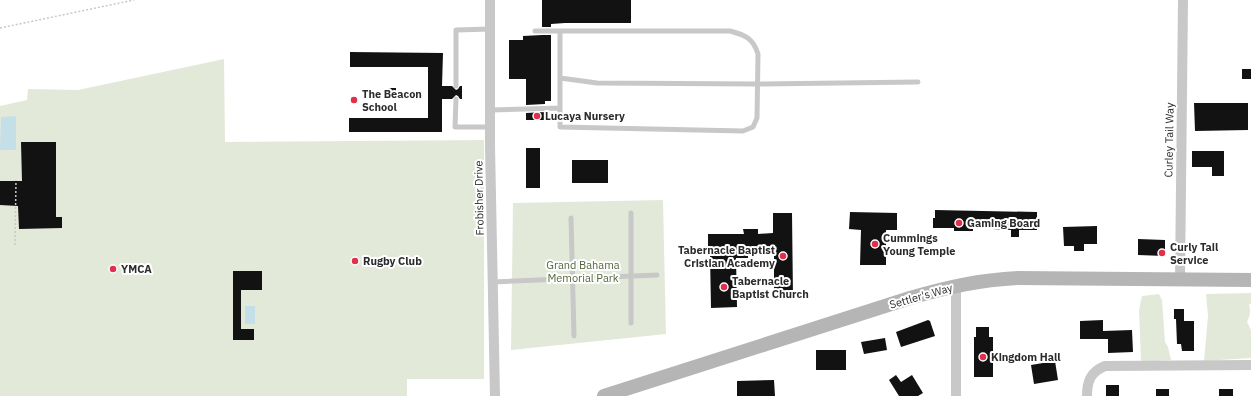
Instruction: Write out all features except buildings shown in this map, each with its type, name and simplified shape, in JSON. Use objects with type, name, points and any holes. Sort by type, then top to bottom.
[{"type":"main road","name":"Settler's Way","points":[[604,396],[910,298],[956,285],[986,280],[1018,278],[1251,280]]},
{"type":"street","name":"Frobisher Drive","points":[[490,0],[490,127],[495,396]]},
{"type":"street","name":"Curley Tail Way","points":[[1180,280],[1183,0]]},
{"type":"street","points":[[956,285],[956,396]]},
{"type":"street","points":[[1087,396],[1087,384],[1089,380],[1100,368],[1105,366],[1251,365]]},
{"type":"lane","points":[[456,86],[456,30],[490,29]]},
{"type":"lane","points":[[535,31],[560,31],[730,31],[739,33],[748,38],[755,45],[758,54],[757,118],[753,127],[743,131],[560,127],[560,31]]},
{"type":"lane","points":[[560,78],[597,82],[758,84],[918,82]]},
{"type":"lane","points":[[456,99],[455,127],[490,127]]},
{"type":"lane","points":[[490,110],[560,108]]},
{"type":"lane","points":[[631,213],[631,324]]},
{"type":"lane","points":[[571,218],[574,336]]},
{"type":"lane","points":[[492,282],[657,275]]},
{"type":"path","points":[[0,28],[134,0]]},
{"type":"path","points":[[15,245],[16,180]]},
{"type":"green space","points":[[224,59],[225,142],[484,140],[484,379],[407,379],[407,396],[0,396],[0,106],[27,100],[28,89],[78,90]]},
{"type":"green space","name":"Grand Bahama Memorial Park","points":[[663,200],[666,334],[511,350],[513,203]]},
{"type":"green space","points":[[1251,293],[1251,303],[1249,305],[1250,314],[1247,322],[1251,330],[1251,358],[1204,361],[1208,316],[1206,294]]},
{"type":"green space","points":[[1159,294],[1162,300],[1165,342],[1168,347],[1171,360],[1141,362],[1139,310],[1142,296]]},
{"type":"water","points":[[16,116],[16,150],[0,150],[1,117]]},
{"type":"water","points":[[245,306],[255,306],[255,324],[245,324]]},
{"type":"place","name":"The Beacon School","points":[[354,100]]},
{"type":"place","name":"Lucaya Nursery","points":[[537,116]]},
{"type":"place","name":"Gaming Board","points":[[959,223]]},
{"type":"place","name":"Cummings Young Temple","points":[[875,244]]},
{"type":"place","name":"Curly Tail Service","points":[[1162,253]]},
{"type":"place","name":"Tabernacle Baptist Cristian Academy","points":[[783,256]]},
{"type":"place","name":"Rugby Club","points":[[355,261]]},
{"type":"place","name":"YMCA","points":[[113,269]]},
{"type":"place","name":"Tabernacle Baptist Church","points":[[724,287]]},
{"type":"place","name":"Kingdom Hall","points":[[983,357]]}]
